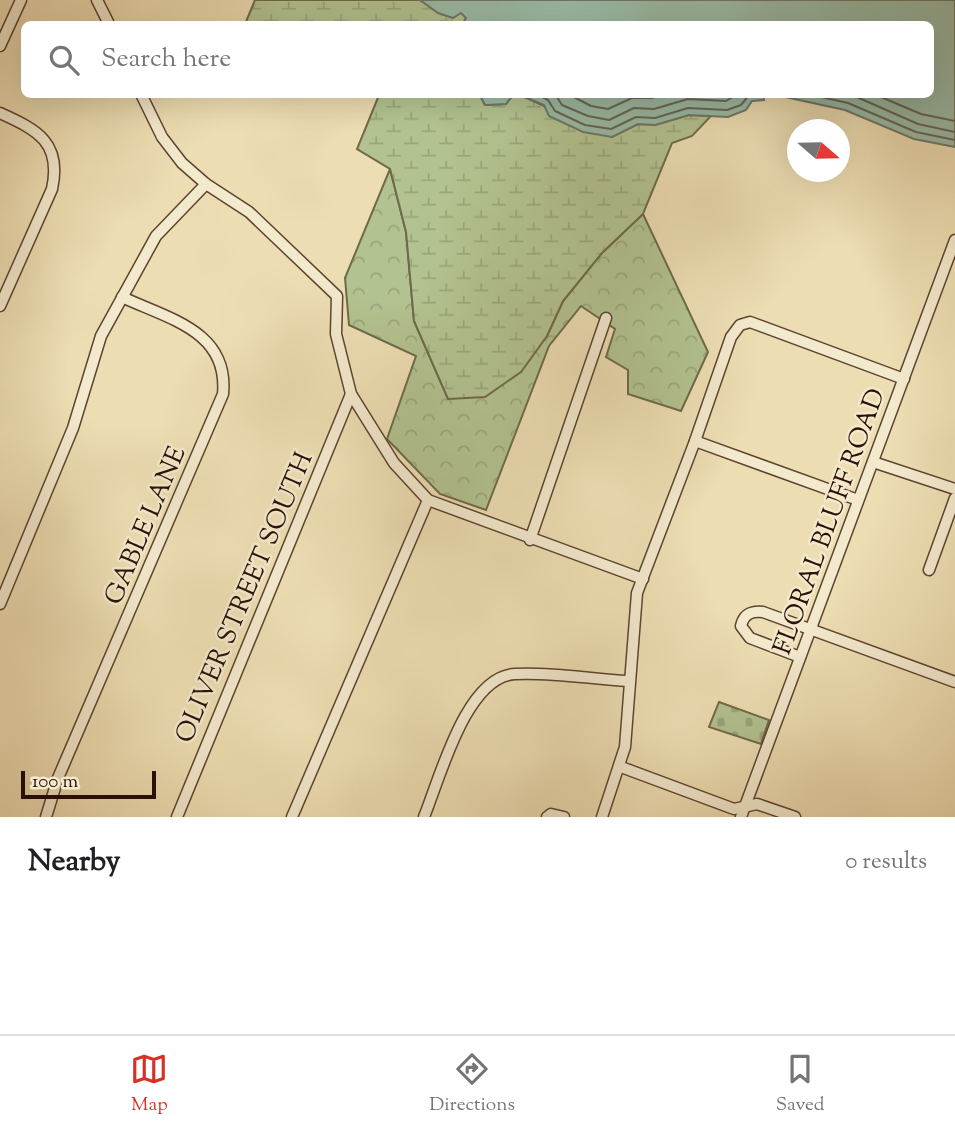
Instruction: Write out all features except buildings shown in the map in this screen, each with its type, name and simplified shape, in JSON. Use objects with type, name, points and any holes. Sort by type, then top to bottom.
[{"type":"street","points":[[0,46],[21,0]]},
{"type":"street","points":[[97,0],[107,21]]},
{"type":"street","points":[[143,98],[162,137],[206,184],[249,212],[337,296],[336,334],[351,394],[394,463],[428,500],[530,540],[643,579]]},
{"type":"street","points":[[0,113],[25,124],[40,136],[50,147],[55,173],[52,189],[0,306]]},
{"type":"street","points":[[0,604],[73,428],[101,336],[156,236],[206,184]]},
{"type":"street","name":"FLORAL BLUFF ROAD","points":[[741,817],[955,240]]},
{"type":"street","name":"GABLE LANE","points":[[46,817],[58,778],[223,394],[225,377],[220,361],[200,334],[122,297]]},
{"type":"street","points":[[530,540],[606,318]]},
{"type":"street","points":[[602,817],[621,767],[637,593],[731,337],[740,326],[750,322],[904,379]]},
{"type":"street","name":"OLIVER STREET SOUTH","points":[[177,817],[351,394]]},
{"type":"street","points":[[695,441],[858,499]]},
{"type":"street","points":[[873,462],[955,489]]},
{"type":"street","points":[[929,569],[955,498]]},
{"type":"street","points":[[292,817],[428,500]]},
{"type":"street","points":[[800,657],[750,638],[741,626],[742,622],[749,613],[764,612],[809,631],[955,682]]},
{"type":"street","points":[[424,817],[466,714],[483,688],[513,673],[628,681]]},
{"type":"street","points":[[621,767],[734,809],[757,804],[795,817]]},
{"type":"street","points":[[547,817],[551,814],[564,817]]},
{"type":"green space","points":[[255,0],[420,0],[439,13],[453,18],[461,12],[466,18],[464,21],[246,21]]},
{"type":"green space","points":[[378,98],[482,98],[485,105],[506,104],[511,98],[527,98],[612,137],[638,124],[655,125],[689,115],[711,116],[692,136],[672,143],[643,214],[602,253],[563,301],[547,336],[521,372],[485,397],[448,399],[414,321],[406,232],[390,169],[357,149]]},
{"type":"green space","points":[[390,169],[406,232],[414,321],[448,399],[547,336],[563,301],[602,253],[643,214],[708,352],[681,411],[628,394],[628,370],[606,357],[615,329],[581,306],[549,346],[486,510],[440,494],[387,439],[416,356],[349,325],[345,278]]},
{"type":"green space","points":[[719,702],[769,720],[761,744],[709,727]]},
{"type":"water","points":[[420,0],[955,0],[955,147],[914,139],[845,110],[790,98],[934,98],[934,21],[464,21],[466,18],[461,13],[453,18],[438,13]]},
{"type":"water","points":[[482,98],[511,98],[506,104],[485,105]]},
{"type":"water","points":[[527,98],[764,100],[752,101],[746,110],[728,117],[689,115],[655,125],[638,124],[612,137],[583,132],[549,116],[544,105]]}]
